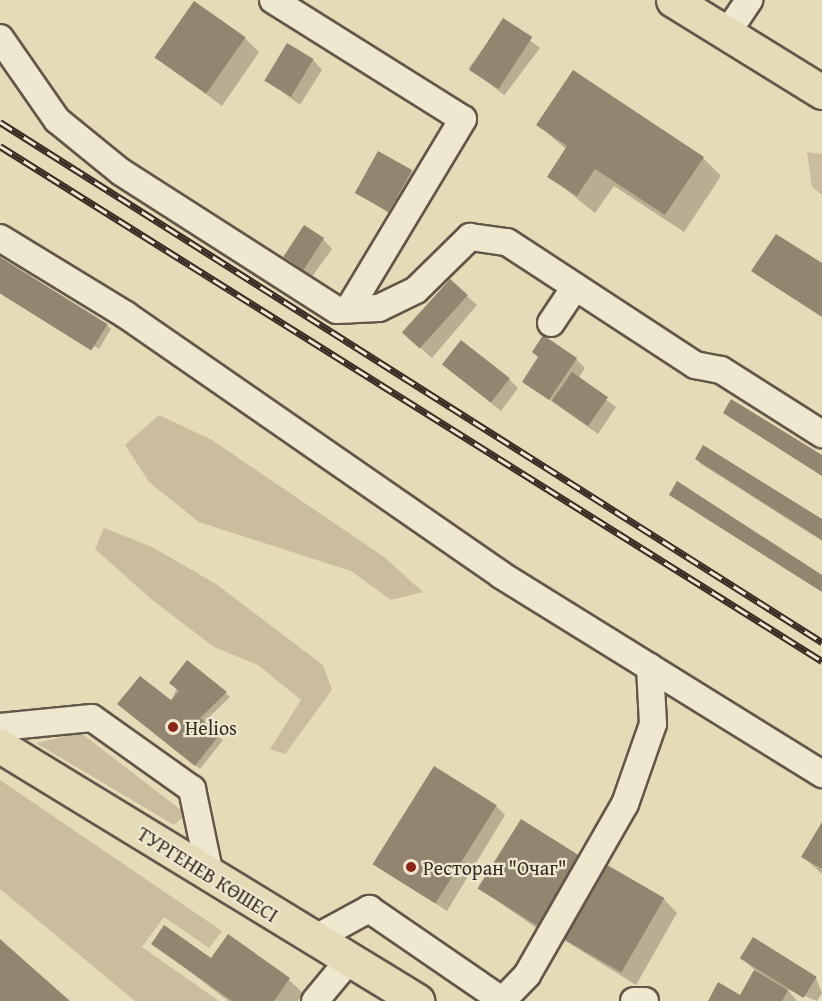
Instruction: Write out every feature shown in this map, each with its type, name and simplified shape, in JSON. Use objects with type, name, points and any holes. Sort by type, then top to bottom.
[{"type":"main road","points":[[673,0],[822,92]]},
{"type":"main road","name":"ТУРГЕНЕВ КӨШЕСІ","points":[[0,746],[417,1001]]},
{"type":"lane","points":[[273,0],[463,119],[349,309]]},
{"type":"lane","points":[[727,33],[749,0]]},
{"type":"lane","points":[[0,38],[57,120],[121,172],[337,310],[379,308],[416,290],[470,237],[507,242],[695,365],[721,370],[822,434]]},
{"type":"lane","points":[[0,238],[126,315],[501,574],[822,774]]},
{"type":"lane","points":[[550,323],[575,287]]},
{"type":"lane","points":[[314,939],[369,909],[503,1001],[527,975],[625,804],[653,724],[650,667]]},
{"type":"lane","points":[[0,727],[92,717],[192,789],[210,875]]},
{"type":"lane","points":[[315,1001],[349,960]]},
{"type":"lane","points":[[634,1001],[645,1001]]},
{"type":"shaded area","points":[[807,152],[822,154],[822,195],[812,187]]},
{"type":"shaded area","points":[[159,415],[212,440],[384,557],[423,592],[391,600],[351,571],[199,522],[149,482],[125,445]]},
{"type":"shaded area","points":[[104,528],[152,547],[216,584],[323,665],[332,690],[285,754],[270,749],[301,700],[258,665],[214,647],[151,599],[95,549]]},
{"type":"shaded area","points":[[81,733],[181,810],[182,818],[174,825],[36,743]]},
{"type":"shaded area","points":[[0,780],[222,931],[209,948],[164,917],[142,947],[219,1001],[135,1001],[0,889]]},
{"type":"building","points":[[194,1],[246,37],[206,94],[154,58]]},
{"type":"building","points":[[503,18],[532,37],[499,89],[469,70]]},
{"type":"building","points":[[287,43],[314,59],[291,97],[264,81]]},
{"type":"building","points":[[573,70],[704,157],[665,215],[595,169],[577,196],[547,177],[567,146],[536,125]]},
{"type":"building","points":[[378,151],[412,170],[389,212],[355,193]]},
{"type":"building","points":[[304,225],[324,238],[303,270],[283,257]]},
{"type":"building","points":[[776,234],[822,263],[822,317],[751,271]]},
{"type":"building","points":[[0,257],[108,324],[91,351],[0,294]]},
{"type":"building","points":[[450,279],[468,295],[420,349],[402,333]]},
{"type":"building","points":[[543,335],[577,358],[549,400],[522,382],[538,357],[532,352]]},
{"type":"building","points":[[461,340],[510,378],[491,403],[442,364]]},
{"type":"building","points":[[572,372],[608,397],[588,426],[552,401]]},
{"type":"building","points":[[731,399],[822,455],[822,476],[723,413]]},
{"type":"building","points":[[703,445],[822,519],[822,540],[695,459]]},
{"type":"building","points":[[677,481],[822,575],[822,592],[669,495]]},
{"type":"building","points":[[187,660],[227,692],[200,718],[220,734],[195,766],[117,704],[140,676],[171,700],[179,691],[169,683]]},
{"type":"building","points":[[434,766],[497,805],[435,904],[373,864]]},
{"type":"building","points":[[521,819],[590,862],[546,931],[478,889]]},
{"type":"building","points":[[822,822],[822,869],[801,857]]},
{"type":"building","points":[[602,862],[664,898],[621,972],[559,936]]},
{"type":"building","points":[[164,925],[211,958],[228,934],[290,978],[274,1001],[232,1001],[151,944]]},
{"type":"building","points":[[753,937],[817,977],[803,998],[740,958]]},
{"type":"building","points":[[0,939],[70,1001],[0,1001]]},
{"type":"building","points":[[754,970],[788,990],[782,1001],[708,1001],[718,982],[740,995]]},
{"type":"railway","points":[[0,122],[822,642]]},
{"type":"railway","points":[[0,146],[822,661]]},
{"type":"place","name":"Helios","points":[[173,727]]},
{"type":"place","name":"Ресторан \"Очаг\"","points":[[411,867]]}]
